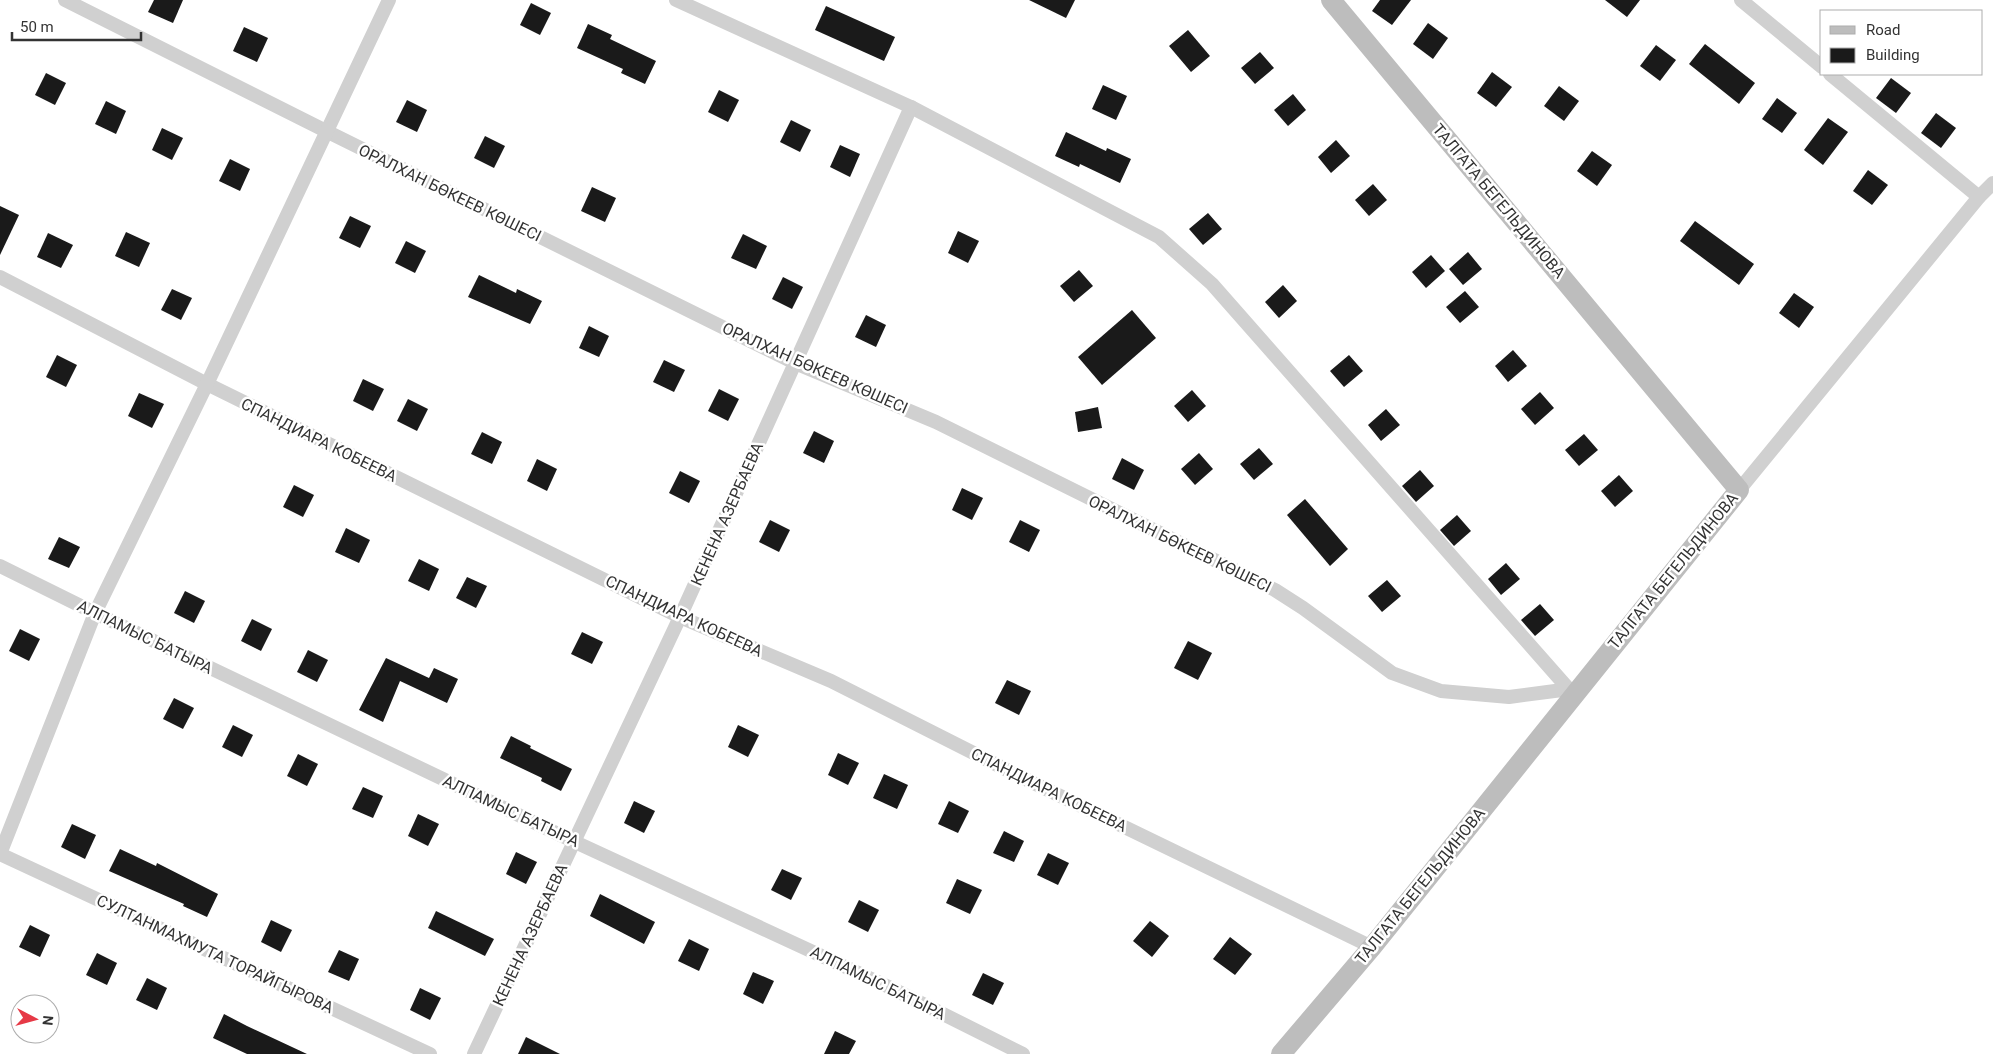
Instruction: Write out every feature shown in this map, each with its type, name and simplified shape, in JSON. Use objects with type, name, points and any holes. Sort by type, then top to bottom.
[{"type":"street","name":"ОРАЛХАН БӨКЕЕВ КӨШЕСІ","points":[[65,0],[796,363],[936,422],[1275,590],[1303,608],[1392,673],[1441,690],[1509,697],[1572,692]]},
{"type":"street","points":[[0,854],[95,613],[207,384],[389,0]]},
{"type":"street","points":[[676,0],[911,107],[1159,237],[1212,284],[1572,692]]},
{"type":"street","name":"ТАЛГАТА БЕГЕЛЬДИНОВА","points":[[1281,1054],[1372,946],[1572,692],[1739,490],[1331,0]]},
{"type":"street","points":[[1741,0],[1820,65]]},
{"type":"street","points":[[1831,75],[1980,197]]},
{"type":"street","name":"КЕНЕНА АЗЕРБАЕВА","points":[[474,1054],[680,617],[911,107]]},
{"type":"street","points":[[1739,490],[1993,182]]},
{"type":"street","name":"СПАНДИАРА КОБЕЕВА","points":[[0,277],[207,384],[680,617],[831,681],[1019,776],[1372,946]]},
{"type":"street","name":"АЛПАМЫС БАТЫРА","points":[[0,566],[575,842],[891,988],[1023,1054]]},
{"type":"street","name":"СУЛТАНМАХМУТА ТОРАЙГЫРОВА","points":[[0,854],[430,1054]]},
{"type":"building","points":[[154,0],[183,0],[173,23],[148,12]]},
{"type":"building","points":[[1029,0],[1075,0],[1066,18]]},
{"type":"building","points":[[1380,0],[1411,0],[1392,25],[1372,11]]},
{"type":"building","points":[[1605,0],[1640,0],[1627,17]]},
{"type":"building","points":[[531,3],[551,13],[540,35],[520,25]]},
{"type":"building","points":[[826,6],[895,37],[884,61],[815,30]]},
{"type":"building","points":[[1428,23],[1448,38],[1433,59],[1413,44]]},
{"type":"building","points":[[588,24],[612,35],[610,39],[656,61],[645,84],[621,73],[623,69],[577,48]]},
{"type":"building","points":[[244,27],[268,38],[257,62],[233,51]]},
{"type":"building","points":[[1188,30],[1210,56],[1191,72],[1169,46]]},
{"type":"building","points":[[1705,44],[1755,83],[1739,104],[1689,64]]},
{"type":"building","points":[[1656,45],[1676,60],[1660,81],[1640,66]]},
{"type":"building","points":[[1260,52],[1274,68],[1255,84],[1241,68]]},
{"type":"building","points":[[1492,72],[1512,87],[1496,107],[1477,93]]},
{"type":"building","points":[[46,73],[66,83],[55,105],[35,95]]},
{"type":"building","points":[[1891,78],[1911,93],[1896,113],[1876,98]]},
{"type":"building","points":[[1103,85],[1127,96],[1116,120],[1092,109]]},
{"type":"building","points":[[1559,86],[1579,101],[1564,121],[1544,106]]},
{"type":"building","points":[[719,90],[739,100],[728,122],[708,112]]},
{"type":"building","points":[[1293,94],[1306,110],[1288,126],[1274,110]]},
{"type":"building","points":[[1777,98],[1797,113],[1782,133],[1762,119]]},
{"type":"building","points":[[407,100],[427,110],[417,132],[396,122]]},
{"type":"building","points":[[106,101],[126,111],[116,134],[95,124]]},
{"type":"building","points":[[1936,113],[1956,128],[1941,148],[1921,133]]},
{"type":"building","points":[[1828,118],[1848,132],[1823,165],[1804,150]]},
{"type":"building","points":[[791,120],[811,130],[800,152],[780,142]]},
{"type":"building","points":[[162,128],[183,138],[172,160],[152,150]]},
{"type":"building","points":[[1066,132],[1106,151],[1107,148],[1131,159],[1120,183],[1080,164],[1079,167],[1055,156]]},
{"type":"building","points":[[485,136],[505,146],[494,168],[474,158]]},
{"type":"building","points":[[1336,140],[1350,156],[1331,173],[1318,157]]},
{"type":"building","points":[[840,145],[860,154],[850,177],[830,167]]},
{"type":"building","points":[[1592,151],[1612,165],[1597,186],[1577,171]]},
{"type":"building","points":[[230,159],[250,169],[240,191],[219,181]]},
{"type":"building","points":[[1868,170],[1888,185],[1872,205],[1853,191]]},
{"type":"building","points":[[1373,184],[1387,200],[1369,216],[1355,200]]},
{"type":"building","points":[[592,187],[616,198],[605,222],[581,211]]},
{"type":"building","points":[[0,206],[19,215],[0,255]]},
{"type":"building","points":[[1208,213],[1222,229],[1203,245],[1189,229]]},
{"type":"building","points":[[350,216],[371,226],[360,248],[339,238]]},
{"type":"building","points":[[1695,221],[1754,264],[1739,285],[1680,241]]},
{"type":"building","points":[[958,231],[979,241],[968,263],[948,253]]},
{"type":"building","points":[[126,232],[150,243],[139,267],[115,256]]},
{"type":"building","points":[[48,233],[73,245],[61,268],[37,257]]},
{"type":"building","points":[[743,234],[767,246],[756,269],[731,258]]},
{"type":"building","points":[[406,241],[426,251],[415,273],[395,263]]},
{"type":"building","points":[[1468,252],[1482,269],[1463,285],[1449,269]]},
{"type":"building","points":[[1431,255],[1445,271],[1426,288],[1412,272]]},
{"type":"building","points":[[1079,270],[1093,286],[1074,302],[1060,286]]},
{"type":"building","points":[[479,275],[516,293],[517,289],[542,301],[530,324],[468,297]]},
{"type":"building","points":[[783,277],[803,287],[792,309],[772,299]]},
{"type":"building","points":[[1283,285],[1297,301],[1279,318],[1265,302]]},
{"type":"building","points":[[172,289],[192,298],[181,320],[161,310]]},
{"type":"building","points":[[1465,291],[1479,307],[1460,323],[1446,307]]},
{"type":"building","points":[[1794,293],[1814,307],[1799,328],[1779,313]]},
{"type":"building","points":[[1132,310],[1156,338],[1102,385],[1078,357]]},
{"type":"building","points":[[866,315],[886,325],[876,347],[855,337]]},
{"type":"building","points":[[589,326],[609,336],[599,357],[579,348]]},
{"type":"building","points":[[1513,350],[1527,366],[1508,382],[1495,366]]},
{"type":"building","points":[[57,355],[77,365],[66,387],[46,377]]},
{"type":"building","points":[[1349,355],[1363,371],[1344,387],[1330,371]]},
{"type":"building","points":[[664,360],[685,370],[674,392],[653,382]]},
{"type":"building","points":[[363,379],[384,389],[373,411],[353,401]]},
{"type":"building","points":[[719,389],[739,399],[728,421],[708,411]]},
{"type":"building","points":[[1192,390],[1206,406],[1188,422],[1174,406]]},
{"type":"building","points":[[1540,392],[1554,408],[1535,425],[1521,409]]},
{"type":"building","points":[[139,393],[164,404],[152,428],[128,416]]},
{"type":"building","points":[[408,399],[428,409],[417,431],[397,421]]},
{"type":"building","points":[[1098,407],[1102,428],[1078,432],[1075,412]]},
{"type":"building","points":[[1386,409],[1400,425],[1381,441],[1368,425]]},
{"type":"building","points":[[814,431],[834,441],[824,463],[803,453]]},
{"type":"building","points":[[482,432],[502,442],[492,464],[471,454]]},
{"type":"building","points":[[1584,434],[1598,450],[1579,466],[1565,450]]},
{"type":"building","points":[[1259,448],[1273,464],[1254,480],[1240,464]]},
{"type":"building","points":[[1199,453],[1213,469],[1195,485],[1181,469]]},
{"type":"building","points":[[1122,458],[1144,470],[1134,490],[1112,479]]},
{"type":"building","points":[[537,459],[557,469],[547,491],[527,481]]},
{"type":"building","points":[[1420,470],[1434,486],[1416,502],[1402,486]]},
{"type":"building","points":[[680,471],[700,481],[689,503],[669,493]]},
{"type":"building","points":[[1619,475],[1633,491],[1615,507],[1601,491]]},
{"type":"building","points":[[294,485],[314,495],[303,517],[283,507]]},
{"type":"building","points":[[962,488],[983,498],[972,520],[952,510]]},
{"type":"building","points":[[1305,499],[1348,549],[1330,566],[1287,515]]},
{"type":"building","points":[[1457,515],[1471,531],[1454,546],[1440,530]]},
{"type":"building","points":[[770,520],[790,530],[779,552],[759,542]]},
{"type":"building","points":[[1020,520],[1040,530],[1029,552],[1009,542]]},
{"type":"building","points":[[346,528],[370,540],[359,563],[335,552]]},
{"type":"building","points":[[59,537],[80,547],[69,568],[48,559]]},
{"type":"building","points":[[419,559],[439,569],[429,591],[408,581]]},
{"type":"building","points":[[1506,563],[1520,579],[1501,595],[1488,579]]},
{"type":"building","points":[[467,577],[487,586],[476,608],[456,598]]},
{"type":"building","points":[[1387,580],[1401,596],[1382,612],[1368,596]]},
{"type":"building","points":[[185,591],[205,601],[194,623],[174,613]]},
{"type":"building","points":[[1540,604],[1554,620],[1535,636],[1521,620]]},
{"type":"building","points":[[252,619],[272,629],[261,651],[241,641]]},
{"type":"building","points":[[20,629],[40,639],[29,661],[9,651]]},
{"type":"building","points":[[582,632],[603,642],[592,664],[571,654]]},
{"type":"building","points":[[1188,641],[1212,653],[1198,680],[1174,668]]},
{"type":"building","points":[[308,650],[328,660],[317,682],[297,672]]},
{"type":"building","points":[[386,658],[429,678],[434,668],[458,679],[447,703],[400,681],[383,722],[359,710]]},
{"type":"building","points":[[1007,680],[1031,691],[1019,715],[995,703]]},
{"type":"building","points":[[174,698],[194,708],[183,729],[163,719]]},
{"type":"building","points":[[233,725],[253,735],[242,757],[222,747]]},
{"type":"building","points":[[738,725],[759,735],[748,757],[728,747]]},
{"type":"building","points":[[511,736],[531,746],[530,748],[572,769],[561,791],[541,781],[542,778],[500,758]]},
{"type":"building","points":[[838,753],[859,763],[848,785],[828,775]]},
{"type":"building","points":[[298,754],[318,764],[307,786],[287,776]]},
{"type":"building","points":[[884,774],[908,785],[897,809],[873,798]]},
{"type":"building","points":[[363,787],[383,796],[373,818],[352,809]]},
{"type":"building","points":[[634,801],[655,811],[644,833],[624,823]]},
{"type":"building","points":[[949,801],[969,811],[958,833],[938,824]]},
{"type":"building","points":[[418,814],[439,824],[428,846],[408,836]]},
{"type":"building","points":[[72,824],[96,835],[85,859],[61,847]]},
{"type":"building","points":[[1004,831],[1024,841],[1014,862],[993,853]]},
{"type":"building","points":[[120,849],[156,866],[157,863],[218,894],[207,917],[183,906],[184,904],[109,871]]},
{"type":"building","points":[[516,852],[537,862],[526,884],[506,874]]},
{"type":"building","points":[[1048,853],[1069,863],[1058,885],[1037,875]]},
{"type":"building","points":[[782,869],[802,878],[791,900],[771,890]]},
{"type":"building","points":[[957,879],[982,890],[970,914],[946,903]]},
{"type":"building","points":[[600,894],[655,922],[644,944],[590,916]]},
{"type":"building","points":[[859,900],[879,910],[868,932],[848,922]]},
{"type":"building","points":[[436,911],[494,939],[485,956],[428,928]]},
{"type":"building","points":[[271,920],[292,930],[281,952],[261,942]]},
{"type":"building","points":[[1150,921],[1169,936],[1152,957],[1133,941]]},
{"type":"building","points":[[30,925],[50,935],[40,957],[19,947]]},
{"type":"building","points":[[1230,937],[1252,954],[1235,975],[1213,959]]},
{"type":"building","points":[[689,939],[709,949],[699,971],[678,961]]},
{"type":"building","points":[[339,950],[359,959],[349,981],[328,972]]},
{"type":"building","points":[[97,953],[117,963],[107,985],[86,975]]},
{"type":"building","points":[[753,972],[774,981],[763,1004],[743,994]]},
{"type":"building","points":[[983,973],[1004,983],[993,1005],[972,995]]},
{"type":"building","points":[[147,978],[167,988],[157,1010],[136,1000]]},
{"type":"building","points":[[420,988],[441,998],[430,1020],[410,1010]]},
{"type":"building","points":[[224,1014],[307,1054],[247,1054],[213,1038]]},
{"type":"building","points":[[835,1031],[856,1041],[849,1054],[824,1054]]},
{"type":"building","points":[[526,1037],[560,1054],[518,1054]]}]
